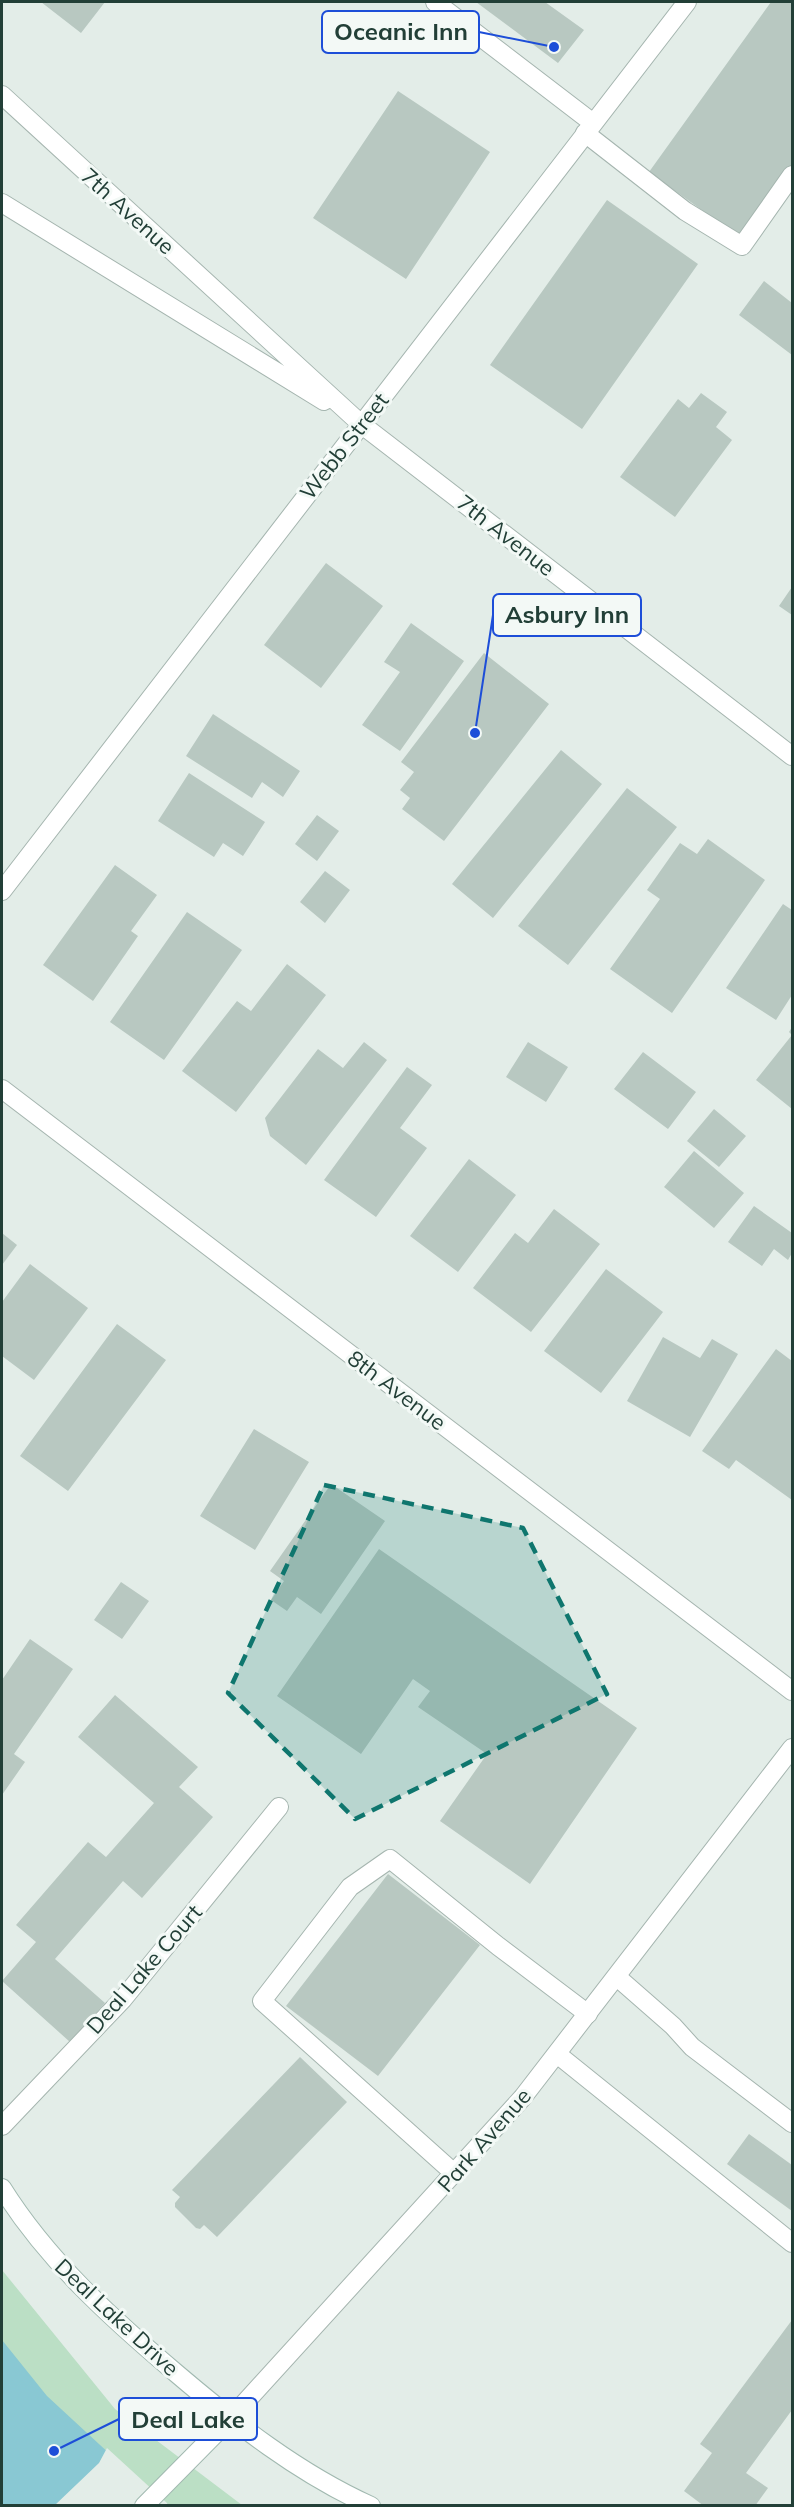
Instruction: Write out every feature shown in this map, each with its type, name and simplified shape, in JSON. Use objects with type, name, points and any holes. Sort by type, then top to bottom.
[{"type":"street","points":[[435,2],[589,128],[685,211],[742,246],[792,175]]},
{"type":"street","name":"Webb Street","points":[[2,891],[687,2]]},
{"type":"street","name":"7th Avenue","points":[[2,95],[362,424],[792,756]]},
{"type":"street","name":"7th Avenue","points":[[2,203],[362,424]]},
{"type":"street","name":"8th Avenue","points":[[2,1089],[792,1691]]},
{"type":"street","name":"Park Avenue","points":[[144,2505],[230,2419],[485,2141],[557,2054],[792,1748]]},
{"type":"street","name":"Deal Lake Court","points":[[2,2126],[123,1999],[279,1807]]},
{"type":"street","points":[[454,2174],[262,2001],[350,1887],[390,1859],[498,1946],[588,2014]]},
{"type":"street","points":[[617,1977],[673,2026],[692,2047],[792,2123]]},
{"type":"street","points":[[557,2054],[792,2243]]},
{"type":"street","name":"Deal Lake Drive","points":[[2,2188],[43,2247],[124,2330],[230,2419],[290,2461],[371,2505]]},
{"type":"highlighted area","points":[[324,1485],[523,1528],[607,1694],[355,1819],[228,1693]]},
{"type":"green space","points":[[2,2270],[115,2409],[242,2505],[2,2505]]},
{"type":"water","points":[[2,2340],[47,2396],[165,2505],[2,2505]]},
{"type":"pier","points":[[107,2448],[168,2506],[55,2505],[99,2463]]},
{"type":"building","points":[[41,2],[105,2],[81,33]]},
{"type":"building","points":[[476,2],[545,2],[584,30],[558,63]]},
{"type":"building","points":[[771,2],[792,2],[792,168],[742,239],[649,172]]},
{"type":"building","points":[[398,91],[490,152],[406,279],[313,218]]},
{"type":"building","points":[[607,200],[698,264],[582,429],[490,365]]},
{"type":"building","points":[[764,281],[792,303],[792,355],[739,315]]},
{"type":"building","points":[[701,393],[727,412],[716,427],[732,440],[675,517],[620,477],[678,399],[689,408]]},
{"type":"building","points":[[326,563],[383,606],[321,688],[264,645]]},
{"type":"building","points":[[792,587],[792,615],[779,606]]},
{"type":"building","points":[[411,623],[464,661],[400,751],[362,725],[400,672],[384,662]]},
{"type":"building","points":[[484,653],[549,704],[444,841],[402,809],[410,798],[400,790],[414,772],[401,762]]},
{"type":"building","points":[[213,714],[300,771],[283,797],[262,782],[252,798],[186,756]]},
{"type":"building","points":[[561,750],[602,784],[493,918],[452,884]]},
{"type":"building","points":[[189,773],[265,822],[243,856],[223,843],[214,857],[158,821]]},
{"type":"building","points":[[627,788],[677,827],[568,965],[518,926]]},
{"type":"building","points":[[317,815],[339,831],[317,861],[295,844]]},
{"type":"building","points":[[708,839],[765,880],[672,1013],[610,969],[660,899],[647,890],[680,843],[697,854]]},
{"type":"building","points":[[115,865],[157,895],[131,931],[138,936],[93,1001],[43,965]]},
{"type":"building","points":[[325,871],[350,890],[325,923],[300,902]]},
{"type":"building","points":[[783,904],[792,910],[792,995],[776,1020],[726,988]]},
{"type":"building","points":[[187,912],[242,950],[164,1060],[110,1022]]},
{"type":"building","points":[[287,964],[326,995],[236,1112],[182,1071],[237,1001],[251,1011]]},
{"type":"building","points":[[792,1035],[792,1109],[756,1080]]},
{"type":"building","points":[[364,1042],[387,1060],[306,1165],[270,1136],[265,1118],[318,1049],[343,1068]]},
{"type":"building","points":[[528,1042],[568,1067],[546,1102],[506,1077]]},
{"type":"building","points":[[643,1052],[696,1092],[668,1129],[614,1089]]},
{"type":"building","points":[[407,1067],[432,1085],[400,1128],[427,1148],[376,1217],[324,1180]]},
{"type":"building","points":[[714,1109],[746,1136],[719,1167],[687,1141]]},
{"type":"building","points":[[694,1151],[744,1193],[714,1228],[664,1187]]},
{"type":"building","points":[[469,1159],[516,1195],[458,1272],[410,1236]]},
{"type":"building","points":[[754,1206],[792,1233],[792,1253],[788,1260],[774,1249],[762,1266],[728,1242]]},
{"type":"building","points":[[554,1209],[600,1244],[531,1332],[473,1288],[515,1233],[528,1243]]},
{"type":"building","points":[[2,1233],[17,1245],[2,1265]]},
{"type":"building","points":[[30,1264],[88,1308],[34,1380],[2,1356],[2,1302]]},
{"type":"building","points":[[606,1269],[663,1312],[601,1393],[544,1351]]},
{"type":"building","points":[[117,1324],[166,1360],[68,1491],[20,1456]]},
{"type":"building","points":[[663,1337],[700,1358],[712,1339],[738,1354],[690,1437],[627,1401]]},
{"type":"building","points":[[776,1349],[792,1361],[792,1500],[736,1460],[729,1469],[702,1451]]},
{"type":"building","points":[[254,1429],[309,1462],[255,1550],[200,1516]]},
{"type":"building","points":[[331,1484],[385,1521],[321,1614],[297,1597],[287,1611],[271,1600],[284,1581],[270,1571]]},
{"type":"building","points":[[379,1549],[637,1728],[530,1884],[440,1821],[487,1754],[418,1707],[430,1691],[413,1679],[361,1754],[277,1696]]},
{"type":"building","points":[[121,1582],[149,1601],[122,1639],[94,1620]]},
{"type":"building","points":[[30,1639],[73,1669],[14,1754],[25,1762],[2,1795],[2,1680]]},
{"type":"building","points":[[115,1695],[198,1767],[179,1787],[213,1817],[142,1898],[123,1881],[55,1959],[105,2003],[70,2042],[2,1981],[36,1942],[16,1925],[88,1842],[106,1857],[154,1803],[78,1737]]},
{"type":"building","points":[[388,1874],[480,1945],[378,2076],[286,2006]]},
{"type":"building","points":[[300,2057],[347,2102],[217,2237],[204,2225],[200,2229],[196,2228],[175,2207],[180,2197],[172,2190]]},
{"type":"building","points":[[749,2134],[792,2165],[792,2211],[727,2164]]},
{"type":"building","points":[[792,2320],[792,2410],[746,2473],[768,2488],[755,2506],[704,2506],[684,2491],[712,2453],[700,2444]]},
{"type":"place","name":"Oceanic Inn","points":[[554,47]]},
{"type":"place","name":"Asbury Inn","points":[[475,733]]},
{"type":"place","name":"Deal Lake","points":[[54,2451]]}]
